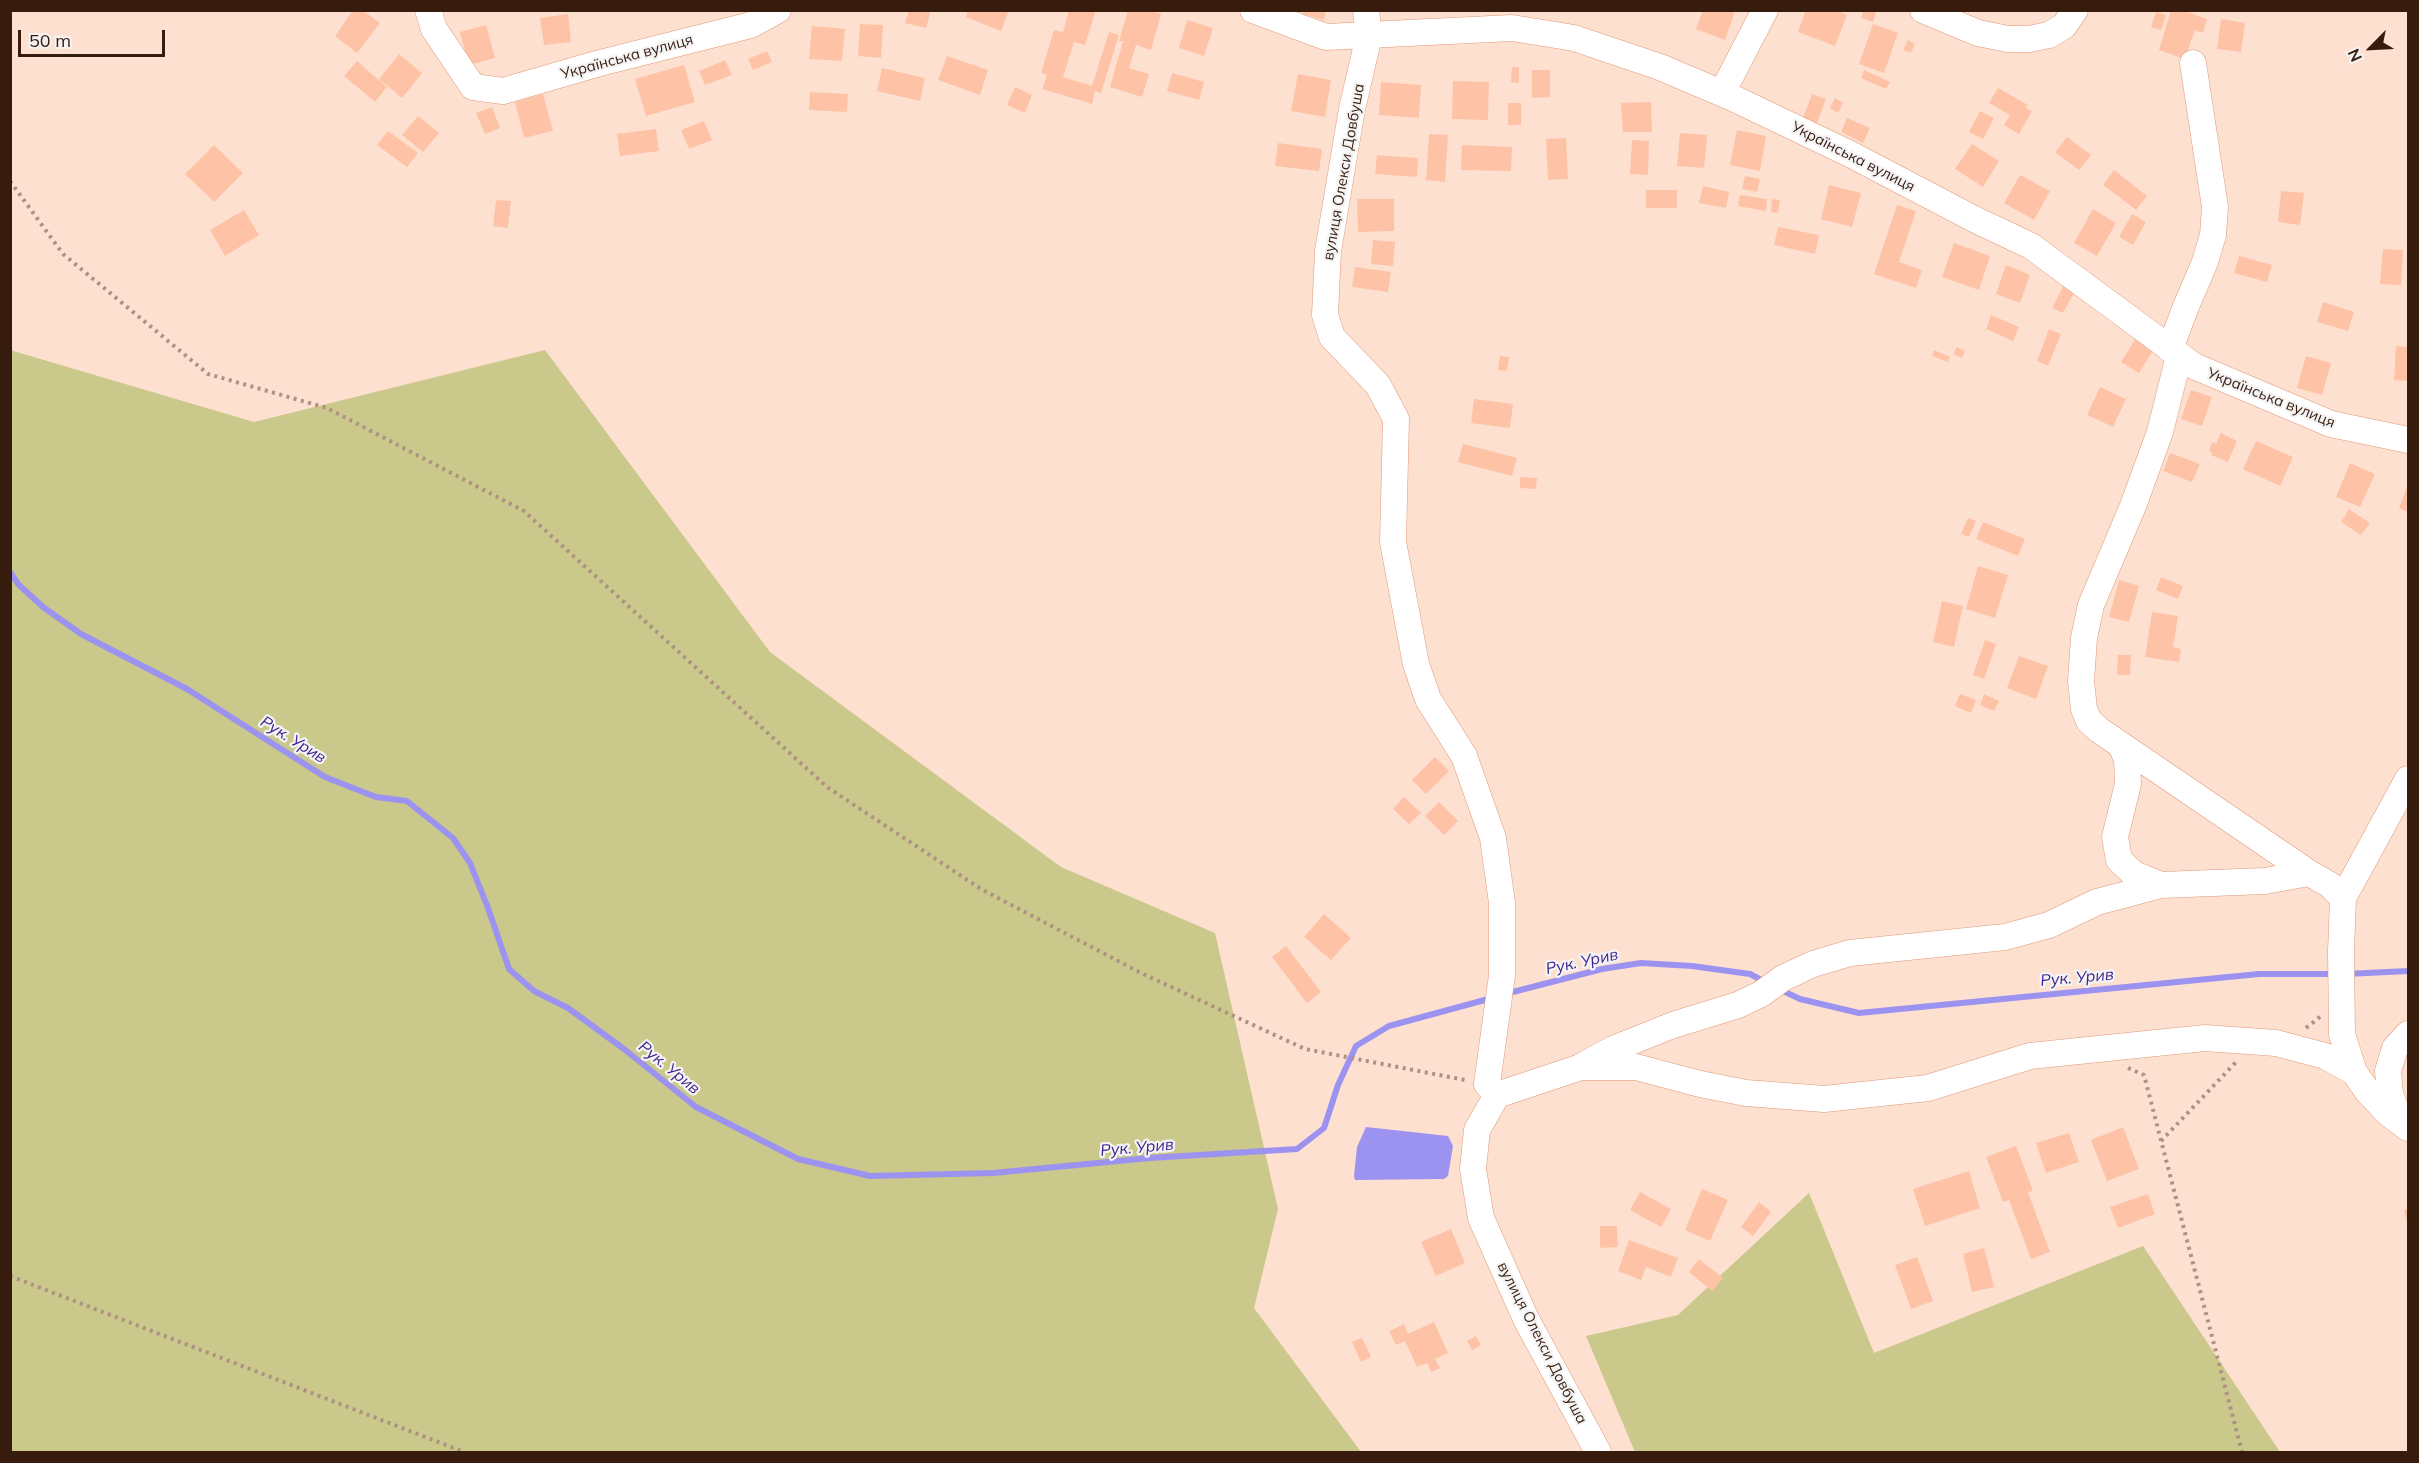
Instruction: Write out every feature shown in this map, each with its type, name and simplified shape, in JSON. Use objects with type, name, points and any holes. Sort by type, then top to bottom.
[{"type":"street","name":"Українська вулиця","points":[[428,10],[434,29],[473,87],[503,91],[600,63],[751,25],[778,10]]},
{"type":"street","name":"Українська вулиця","points":[[1253,10],[1326,38],[1512,28],[1574,38],[1660,67],[1722,93],[1850,154],[2031,246],[2194,366],[2331,424],[2409,440]]},
{"type":"street","name":"вулиця Олекси Довбуша","points":[[1366,10],[1369,36],[1353,109],[1328,251],[1325,315],[1332,337],[1378,385],[1396,419],[1393,542],[1416,664],[1428,699],[1464,756],[1493,838],[1502,903],[1502,975],[1495,1029],[1492,1089],[1477,1130],[1473,1169],[1481,1218],[1526,1319],[1598,1452]]},
{"type":"street","points":[[1722,93],[1765,10]]},
{"type":"street","points":[[1923,10],[1978,33],[2008,39],[2029,39],[2049,35],[2064,26],[2075,10]]},
{"type":"street","points":[[2193,63],[2215,207],[2213,235],[2175,352],[2160,432],[2133,506],[2091,605],[2084,638],[2081,681],[2084,709],[2089,721],[2121,745],[2330,885],[2343,898]]},
{"type":"street","points":[[2097,902],[2106,892],[2119,860],[2115,837],[2128,784],[2127,760],[2121,745]]},
{"type":"street","points":[[2405,1126],[2368,1092],[2354,1072],[2342,1034],[2341,952],[2343,898],[2409,779]]},
{"type":"street","points":[[2119,860],[2134,874],[2162,885]]},
{"type":"street","points":[[1581,1067],[1613,1049],[1673,1025],[1738,1005],[1761,994],[1783,978],[1813,964],[1850,952],[2005,937],[2049,925],[2097,902],[2162,885],[2265,881],[2309,873]]},
{"type":"street","points":[[2405,1126],[2390,1094],[2388,1071],[2395,1048],[2409,1034]]},
{"type":"street","points":[[1492,1089],[1581,1067],[1636,1068],[1746,1093],[1824,1099],[1928,1088],[2030,1056],[2205,1038],[2276,1043],[2325,1056],[2354,1072]]},
{"type":"path","points":[[10,181],[63,254],[208,374],[327,408],[524,511],[827,787],[981,889],[1141,973],[1305,1049],[1492,1089]]},
{"type":"path","points":[[2124,1066],[2144,1075],[2242,1452]]},
{"type":"path","points":[[10,1276],[464,1452]]},
{"type":"shaded area","points":[[10,350],[254,422],[545,350],[770,652],[1061,867],[1215,933],[1278,1209],[1254,1308],[1361,1452],[11,1452]]},
{"type":"shaded area","points":[[1366,1127],[1448,1136],[1453,1146],[1448,1176],[1444,1179],[1355,1180],[1357,1147]]},
{"type":"shaded area","points":[[1809,1193],[1874,1353],[2143,1246],[2280,1452],[1635,1452],[1586,1336],[1678,1315]]},
{"type":"building","points":[[353,10],[362,10],[380,23],[357,53],[335,36]]},
{"type":"building","points":[[909,10],[931,10],[926,28],[905,23]]},
{"type":"building","points":[[968,10],[1009,10],[1001,31],[966,17]]},
{"type":"building","points":[[1069,10],[1096,10],[1085,45],[1074,42],[1063,77],[1092,86],[1109,32],[1119,35],[1101,93],[1095,91],[1092,104],[1042,89],[1047,75],[1041,73],[1054,30],[1063,32]]},
{"type":"building","points":[[1128,10],[1148,10],[1161,14],[1151,50],[1136,45],[1129,68],[1149,74],[1142,97],[1110,87],[1123,41],[1119,41]]},
{"type":"building","points":[[1304,10],[1326,10],[1324,20],[1303,14]]},
{"type":"building","points":[[1703,10],[1735,11],[1725,40],[1696,29]]},
{"type":"building","points":[[1806,10],[1836,10],[1847,15],[1835,46],[1798,32]]},
{"type":"building","points":[[1864,10],[1877,10],[1873,22],[1861,18]]},
{"type":"building","points":[[2171,10],[2183,10],[2207,19],[2203,33],[2195,30],[2185,59],[2159,50]]},
{"type":"building","points":[[2156,12],[2166,15],[2161,30],[2151,27]]},
{"type":"building","points":[[568,14],[571,42],[544,45],[540,18]]},
{"type":"building","points":[[2221,19],[2245,23],[2241,52],[2217,49]]},
{"type":"building","points":[[1187,20],[1213,28],[1204,56],[1179,48]]},
{"type":"building","points":[[860,24],[883,25],[881,58],[858,56]]},
{"type":"building","points":[[1873,24],[1898,33],[1884,73],[1859,64]]},
{"type":"building","points":[[486,25],[495,58],[469,65],[460,32]]},
{"type":"building","points":[[812,26],[845,29],[842,61],[809,59]]},
{"type":"building","points":[[1908,40],[1915,44],[1911,53],[1903,50]]},
{"type":"building","points":[[767,51],[772,62],[753,70],[748,59]]},
{"type":"building","points":[[399,54],[422,73],[402,98],[379,79]]},
{"type":"building","points":[[947,56],[988,70],[980,95],[938,80]]},
{"type":"building","points":[[725,60],[732,75],[705,85],[699,71]]},
{"type":"building","points":[[357,61],[387,87],[375,102],[344,76]]},
{"type":"building","points":[[684,65],[695,102],[646,116],[635,79]]},
{"type":"building","points":[[1512,67],[1519,67],[1519,83],[1511,82]]},
{"type":"building","points":[[882,68],[925,78],[920,101],[877,91]]},
{"type":"building","points":[[1532,70],[1550,70],[1550,97],[1532,98]]},
{"type":"building","points":[[1864,70],[1890,82],[1886,89],[1861,78]]},
{"type":"building","points":[[1172,73],[1204,82],[1199,100],[1167,91]]},
{"type":"building","points":[[1298,74],[1331,80],[1325,117],[1291,111]]},
{"type":"building","points":[[1453,81],[1489,82],[1488,120],[1452,119]]},
{"type":"building","points":[[1381,82],[1421,85],[1419,118],[1379,115]]},
{"type":"building","points":[[1015,87],[1032,95],[1025,113],[1007,105]]},
{"type":"building","points":[[1998,88],[2028,105],[2026,108],[2032,111],[2019,134],[2004,125],[2010,115],[1989,103]]},
{"type":"building","points":[[810,92],[848,94],[847,112],[809,110]]},
{"type":"building","points":[[543,94],[553,131],[524,138],[515,102]]},
{"type":"building","points":[[1812,94],[1826,99],[1817,123],[1803,118]]},
{"type":"building","points":[[1835,98],[1843,103],[1838,113],[1830,108]]},
{"type":"building","points":[[1651,102],[1652,132],[1623,132],[1621,103]]},
{"type":"building","points":[[1508,103],[1521,103],[1521,125],[1508,125]]},
{"type":"building","points":[[492,107],[500,128],[485,134],[476,113]]},
{"type":"building","points":[[1980,111],[1994,118],[1983,139],[1969,132]]},
{"type":"building","points":[[418,116],[439,133],[423,152],[402,135]]},
{"type":"building","points":[[1847,118],[1870,128],[1863,143],[1841,132]]},
{"type":"building","points":[[704,121],[712,140],[689,149],[681,130]]},
{"type":"building","points":[[656,129],[659,151],[620,156],[617,134]]},
{"type":"building","points":[[1737,130],[1766,136],[1760,171],[1730,165]]},
{"type":"building","points":[[388,131],[418,153],[407,167],[377,145]]},
{"type":"building","points":[[1680,133],[1707,135],[1704,168],[1677,166]]},
{"type":"building","points":[[1429,134],[1448,135],[1445,182],[1426,180]]},
{"type":"building","points":[[2067,137],[2091,155],[2079,170],[2055,152]]},
{"type":"building","points":[[1566,138],[1568,179],[1548,180],[1546,139]]},
{"type":"building","points":[[1632,140],[1649,141],[1648,175],[1630,174]]},
{"type":"building","points":[[1278,143],[1322,149],[1319,171],[1275,166]]},
{"type":"building","points":[[1972,144],[1999,161],[1983,187],[1955,169]]},
{"type":"building","points":[[214,145],[243,173],[214,202],[185,174]]},
{"type":"building","points":[[1462,145],[1512,147],[1511,171],[1461,170]]},
{"type":"building","points":[[1377,155],[1418,158],[1417,177],[1375,174]]},
{"type":"building","points":[[2114,170],[2147,196],[2136,210],[2103,185]]},
{"type":"building","points":[[2020,175],[2050,191],[2034,220],[2004,203]]},
{"type":"building","points":[[1745,176],[1760,179],[1757,192],[1742,189]]},
{"type":"building","points":[[1829,185],[1861,193],[1852,227],[1821,219]]},
{"type":"building","points":[[1703,186],[1729,192],[1726,208],[1699,203]]},
{"type":"building","points":[[1646,190],[1677,190],[1677,208],[1646,208]]},
{"type":"building","points":[[2281,191],[2304,193],[2300,225],[2278,222]]},
{"type":"building","points":[[1740,195],[1767,199],[1766,211],[1738,206]]},
{"type":"building","points":[[1357,199],[1394,199],[1394,231],[1358,232]]},
{"type":"building","points":[[1772,199],[1780,200],[1778,213],[1771,212]]},
{"type":"building","points":[[496,200],[511,201],[508,228],[493,226]]},
{"type":"building","points":[[1897,205],[1916,211],[1899,262],[1922,270],[1916,288],[1874,274]]},
{"type":"building","points":[[2093,209],[2116,223],[2097,256],[2074,243]]},
{"type":"building","points":[[244,210],[259,235],[225,256],[210,230]]},
{"type":"building","points":[[2132,214],[2146,222],[2133,245],[2119,237]]},
{"type":"building","points":[[1778,227],[1819,235],[1815,254],[1774,245]]},
{"type":"building","points":[[1373,240],[1395,242],[1393,266],[1371,264]]},
{"type":"building","points":[[1954,243],[1990,256],[1979,290],[1942,277]]},
{"type":"building","points":[[2383,249],[2403,250],[2401,285],[2380,284]]},
{"type":"building","points":[[2239,256],[2272,265],[2267,282],[2234,273]]},
{"type":"building","points":[[2006,265],[2030,275],[2020,303],[1996,294]]},
{"type":"building","points":[[1355,267],[1391,272],[1388,292],[1352,287]]},
{"type":"building","points":[[2064,285],[2075,291],[2063,313],[2052,308]]},
{"type":"building","points":[[2323,302],[2354,312],[2348,331],[2317,322]]},
{"type":"building","points":[[1991,315],[2019,327],[2013,341],[1986,329]]},
{"type":"building","points":[[2049,329],[2061,334],[2048,366],[2037,361]]},
{"type":"building","points":[[2139,333],[2157,344],[2139,373],[2121,362]]},
{"type":"building","points":[[2396,346],[2408,347],[2408,381],[2394,380]]},
{"type":"building","points":[[1957,347],[1965,351],[1962,358],[1953,354]]},
{"type":"building","points":[[1934,350],[1950,357],[1948,362],[1932,356]]},
{"type":"building","points":[[1500,356],[1509,357],[1507,371],[1498,370]]},
{"type":"building","points":[[2306,356],[2331,363],[2322,395],[2297,388]]},
{"type":"building","points":[[2100,387],[2126,399],[2113,427],[2087,415]]},
{"type":"building","points":[[2191,390],[2212,397],[2202,426],[2181,419]]},
{"type":"building","points":[[1474,399],[1513,404],[1510,428],[1471,423]]},
{"type":"building","points":[[2221,433],[2237,441],[2228,462],[2211,455],[2213,453],[2209,451],[2212,442],[2216,444]]},
{"type":"building","points":[[2256,441],[2293,457],[2280,486],[2243,469]]},
{"type":"building","points":[[1463,444],[1517,458],[1512,476],[1458,462]]},
{"type":"building","points":[[2170,453],[2200,464],[2192,482],[2163,471]]},
{"type":"building","points":[[2350,463],[2375,474],[2360,507],[2336,497]]},
{"type":"building","points":[[1520,477],[1537,478],[1536,489],[1520,488]]},
{"type":"building","points":[[2408,484],[2408,512],[2399,508]]},
{"type":"building","points":[[2349,509],[2370,523],[2361,535],[2341,522]]},
{"type":"building","points":[[1968,518],[1976,521],[1969,537],[1961,534]]},
{"type":"building","points":[[1983,522],[2025,539],[2018,556],[1976,539]]},
{"type":"building","points":[[1978,566],[2008,575],[1995,618],[1966,609]]},
{"type":"building","points":[[2161,577],[2183,586],[2178,599],[2156,590]]},
{"type":"building","points":[[2119,580],[2139,586],[2129,622],[2109,617]]},
{"type":"building","points":[[1942,601],[1963,606],[1954,647],[1933,642]]},
{"type":"building","points":[[2152,612],[2178,616],[2173,647],[2181,649],[2179,662],[2145,657]]},
{"type":"building","points":[[1985,640],[1996,644],[1984,679],[1973,675]]},
{"type":"building","points":[[2118,655],[2131,655],[2130,675],[2117,675]]},
{"type":"building","points":[[2019,656],[2048,666],[2036,699],[2007,688]]},
{"type":"building","points":[[1960,694],[1976,700],[1971,713],[1955,706]]},
{"type":"building","points":[[1984,694],[1999,701],[1994,711],[1980,705]]},
{"type":"building","points":[[1435,757],[1449,771],[1426,794],[1412,780]]},
{"type":"building","points":[[1404,797],[1421,813],[1409,824],[1393,809]]},
{"type":"building","points":[[1439,802],[1458,821],[1444,835],[1425,816]]},
{"type":"building","points":[[1324,914],[1351,938],[1331,960],[1304,937]]},
{"type":"building","points":[[1286,946],[1321,992],[1307,1003],[1272,957]]},
{"type":"building","points":[[2123,1127],[2139,1169],[2107,1181],[2091,1140]]},
{"type":"building","points":[[2069,1133],[2079,1162],[2046,1173],[2036,1143]]},
{"type":"building","points":[[2016,1146],[2033,1191],[2028,1192],[2050,1252],[2031,1259],[2009,1200],[2003,1202],[1986,1157]]},
{"type":"building","points":[[1969,1171],[1980,1208],[1925,1226],[1913,1189]]},
{"type":"building","points":[[1702,1189],[1728,1200],[1710,1241],[1685,1230]]},
{"type":"building","points":[[1640,1192],[1671,1209],[1661,1227],[1630,1210]]},
{"type":"building","points":[[2148,1194],[2155,1214],[2118,1228],[2110,1207]]},
{"type":"building","points":[[1759,1202],[1771,1212],[1753,1236],[1741,1227]]},
{"type":"building","points":[[2408,1209],[2408,1225],[2404,1210]]},
{"type":"building","points":[[1600,1226],[1617,1226],[1618,1247],[1600,1248]]},
{"type":"building","points":[[1451,1229],[1465,1263],[1436,1276],[1421,1242]]},
{"type":"building","points":[[1629,1240],[1678,1258],[1671,1277],[1646,1267],[1641,1280],[1618,1271]]},
{"type":"building","points":[[1984,1248],[1994,1287],[1972,1292],[1963,1254]]},
{"type":"building","points":[[1917,1257],[1933,1301],[1911,1309],[1895,1265]]},
{"type":"building","points":[[1699,1259],[1723,1278],[1712,1291],[1689,1272]]},
{"type":"building","points":[[1434,1322],[1448,1353],[1435,1359],[1440,1368],[1431,1372],[1427,1363],[1417,1367],[1405,1341],[1396,1345],[1389,1331],[1404,1324],[1408,1334]]},
{"type":"building","points":[[1476,1336],[1481,1345],[1472,1350],[1467,1341]]},
{"type":"building","points":[[1362,1338],[1371,1357],[1361,1362],[1352,1342]]},
{"type":"waterway","name":"Рук. Урив","points":[[10,572],[18,584],[43,607],[81,634],[187,689],[325,777],[376,797],[407,801],[453,838],[470,863],[509,969],[534,991],[568,1008],[624,1049],[696,1107],[798,1159],[870,1176],[993,1173],[1150,1158],[1297,1149],[1324,1128],[1338,1085],[1356,1046],[1389,1026],[1492,998]]},
{"type":"waterway","name":"Рук. Урив","points":[[1505,994],[1602,969],[1641,963],[1692,966],[1750,974],[1767,983]]},
{"type":"waterway","name":"Рук. Урив","points":[[2346,974],[2408,971]]},
{"type":"waterway","name":"Рук. Урив","points":[[1779,989],[1800,999],[1859,1013],[2259,974],[2336,974]]}]
